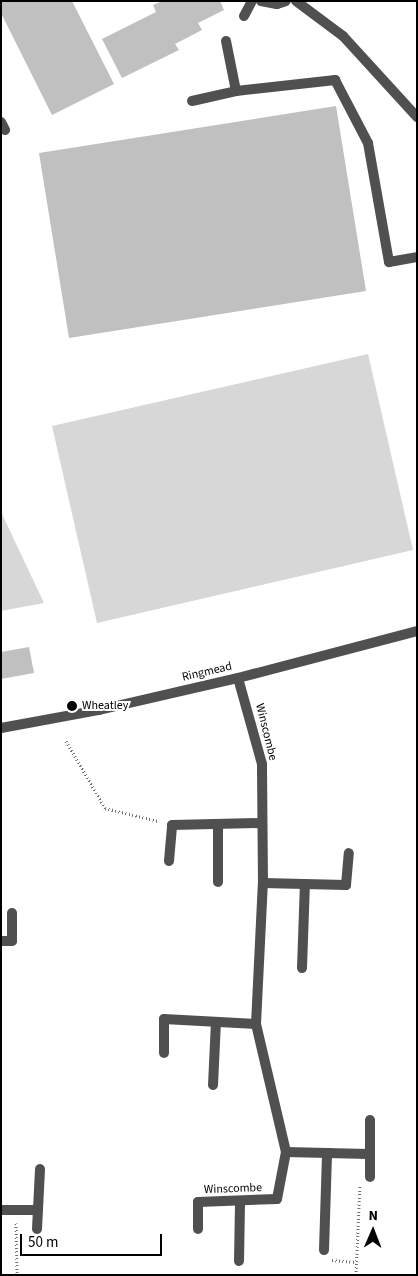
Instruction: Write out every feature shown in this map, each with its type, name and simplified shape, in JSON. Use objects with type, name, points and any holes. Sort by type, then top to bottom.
[{"type":"street","points":[[244,16],[252,1]]},
{"type":"street","points":[[261,1],[277,4],[286,1]]},
{"type":"street","points":[[296,1],[343,36],[417,118]]},
{"type":"street","points":[[226,41],[236,91]]},
{"type":"street","points":[[192,101],[236,91],[335,80],[368,143],[389,262],[417,257]]},
{"type":"street","name":"Ringmead","points":[[1,728],[99,710],[238,678],[417,631]]},
{"type":"street","name":"Winscombe","points":[[198,1229],[198,1202],[276,1199],[286,1152],[256,1024],[263,883],[262,764],[238,678]]},
{"type":"street","points":[[218,824],[218,882]]},
{"type":"street","points":[[169,861],[172,825],[262,824]]},
{"type":"street","points":[[263,883],[346,885],[349,853]]},
{"type":"street","points":[[302,968],[305,884]]},
{"type":"street","points":[[1,941],[12,941],[12,913]]},
{"type":"street","points":[[164,1052],[164,1018],[256,1024]]},
{"type":"street","points":[[213,1085],[216,1022]]},
{"type":"street","points":[[370,1120],[365,1154],[370,1177]]},
{"type":"street","points":[[286,1152],[365,1154]]},
{"type":"street","points":[[324,1250],[327,1153]]},
{"type":"street","points":[[37,1229],[40,1170]]},
{"type":"street","points":[[239,1261],[240,1201]]},
{"type":"street","points":[[1,1210],[38,1210]]},
{"type":"path","points":[[66,742],[105,808],[172,825]]},
{"type":"path","points":[[356,1275],[365,1154]]},
{"type":"path","points":[[16,1210],[17,1275]]},
{"type":"path","points":[[324,1250],[334,1262],[356,1262]]},
{"type":"shaded area","points":[[368,354],[413,550],[97,623],[52,426]]},
{"type":"shaded area","points":[[1,512],[44,603],[1,611]]},
{"type":"building","points":[[1,1],[72,1],[114,84],[52,115],[1,13]]},
{"type":"building","points":[[162,1],[220,1],[224,10],[198,23],[202,30],[175,44],[179,50],[122,78],[102,39],[156,12],[153,5]]},
{"type":"building","points":[[336,106],[366,291],[69,338],[39,153]]},
{"type":"building","points":[[29,647],[34,673],[1,679],[1,652]]},
{"type":"place","name":"Wheatley","points":[[72,706]]}]
